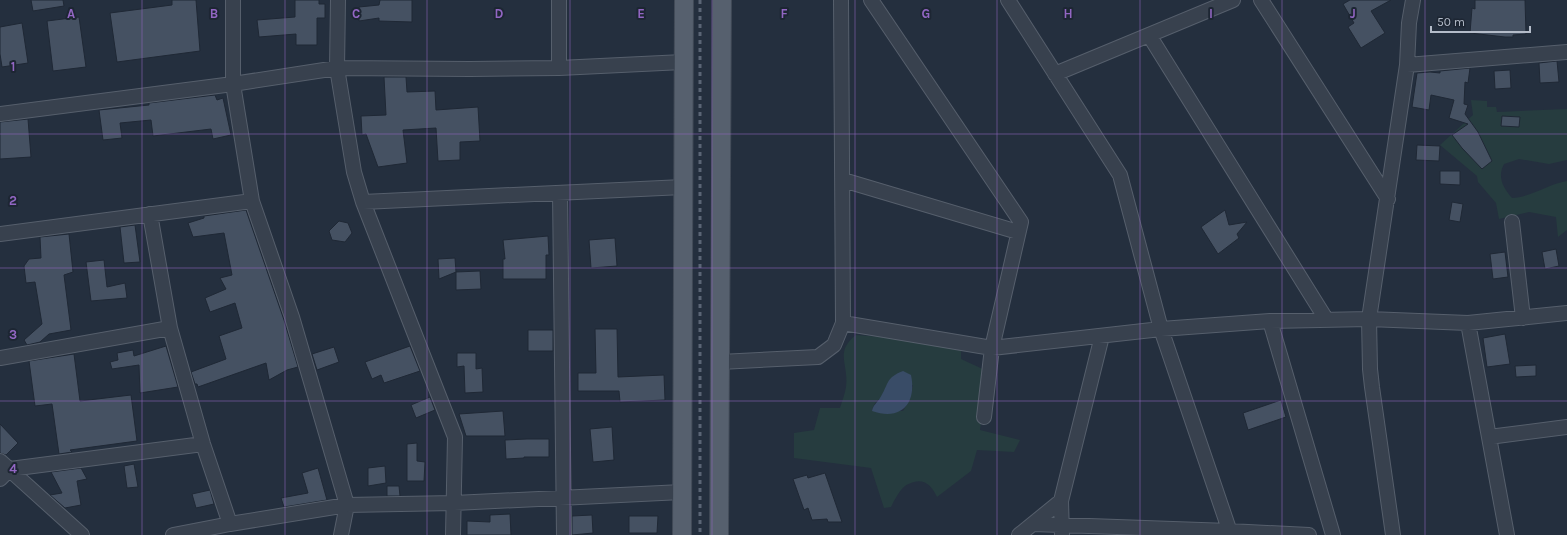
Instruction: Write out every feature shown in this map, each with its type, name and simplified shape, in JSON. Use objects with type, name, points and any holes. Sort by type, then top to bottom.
[{"type":"main road","points":[[682,535],[684,0]]},
{"type":"main road","points":[[719,535],[722,0]]},
{"type":"street","points":[[233,0],[233,84],[252,201],[292,316],[347,505],[341,535]]},
{"type":"street","points":[[338,0],[337,68],[354,172],[362,202],[455,437],[453,535]]},
{"type":"street","points":[[559,0],[559,68]]},
{"type":"street","points":[[720,362],[818,357],[834,345],[843,322],[841,0]]},
{"type":"street","points":[[871,0],[1021,222],[992,348],[984,417]]},
{"type":"street","points":[[1008,0],[1120,175],[1161,329],[1230,533]]},
{"type":"street","points":[[1055,74],[1233,0]]},
{"type":"street","points":[[1261,0],[1388,199]]},
{"type":"street","points":[[1393,535],[1372,387],[1369,319],[1407,66],[1409,23],[1413,0]]},
{"type":"street","points":[[1149,35],[1326,319]]},
{"type":"street","points":[[1407,66],[1567,52]]},
{"type":"street","points":[[0,114],[233,84],[337,68],[470,70],[559,68],[683,62]]},
{"type":"street","points":[[842,180],[1018,232]]},
{"type":"street","points":[[362,202],[683,188]]},
{"type":"street","points":[[560,193],[564,535]]},
{"type":"street","points":[[0,234],[252,201]]},
{"type":"street","points":[[150,214],[170,328],[203,444],[230,524]]},
{"type":"street","points":[[1512,222],[1523,318]]},
{"type":"street","points":[[843,322],[992,348],[1161,329],[1270,321],[1369,319],[1468,323],[1567,313]]},
{"type":"street","points":[[1270,321],[1333,535]]},
{"type":"street","points":[[1468,323],[1507,535]]},
{"type":"street","points":[[0,358],[170,328]]},
{"type":"street","points":[[1062,530],[1061,501],[1102,336]]},
{"type":"street","points":[[1489,437],[1567,427]]},
{"type":"street","points":[[3,470],[203,444]]},
{"type":"street","points":[[3,470],[82,535]]},
{"type":"street","points":[[173,535],[347,505],[454,503],[682,492]]},
{"type":"street","points":[[1019,535],[1061,501]]},
{"type":"street","points":[[1033,524],[1062,530],[1309,535]]},
{"type":"green space","points":[[1471,100],[1487,101],[1487,107],[1496,107],[1497,112],[1567,109],[1567,160],[1549,164],[1519,159],[1504,164],[1501,173],[1502,182],[1512,198],[1526,195],[1567,181],[1567,230],[1558,237],[1556,217],[1529,212],[1499,219],[1496,203],[1478,182],[1477,176],[1440,145],[1473,115]]},
{"type":"green space","points":[[856,335],[920,340],[961,348],[961,359],[987,371],[980,430],[1020,440],[1014,452],[977,450],[971,471],[937,497],[928,485],[918,481],[903,488],[897,495],[891,507],[884,508],[871,468],[794,458],[794,433],[814,430],[820,408],[840,408],[846,387],[844,353],[849,341]],"holes":[[[913,385],[910,399],[903,411],[872,411],[874,405],[882,397],[894,391]]]},
{"type":"water","points":[[903,371],[911,375],[912,385],[912,394],[905,408],[899,412],[891,414],[882,414],[872,411],[890,379]]},
{"type":"building","points":[[31,0],[63,0],[64,6],[33,11]]},
{"type":"building","points":[[172,0],[196,0],[200,51],[117,62],[110,13],[172,5]]},
{"type":"building","points":[[295,0],[319,0],[319,4],[325,4],[325,18],[317,18],[317,45],[296,45],[296,34],[259,37],[257,20],[295,17]]},
{"type":"building","points":[[380,0],[412,0],[412,22],[379,21],[379,18],[359,21],[359,7],[379,5]]},
{"type":"building","points":[[1350,0],[1391,0],[1371,11],[1385,33],[1361,48],[1348,27],[1354,23],[1343,4]]},
{"type":"building","points":[[1475,0],[1525,0],[1526,34],[1505,37],[1470,33],[1472,8],[1475,9]]},
{"type":"building","points":[[79,17],[86,67],[53,71],[47,21]]},
{"type":"building","points":[[22,23],[28,63],[2,67],[0,54],[0,27]]},
{"type":"building","points":[[1557,61],[1559,82],[1540,83],[1539,63]]},
{"type":"building","points":[[1470,68],[1468,83],[1465,82],[1464,104],[1468,105],[1465,114],[1478,132],[1492,161],[1482,169],[1452,135],[1468,124],[1449,118],[1454,100],[1431,95],[1429,110],[1412,107],[1417,73],[1440,73],[1440,71]]},
{"type":"building","points":[[1510,70],[1511,88],[1495,89],[1494,71]]},
{"type":"building","points":[[384,77],[406,77],[407,92],[435,91],[436,110],[478,107],[480,141],[460,142],[460,160],[438,161],[436,128],[403,130],[407,163],[378,167],[366,134],[362,135],[361,116],[386,115]]},
{"type":"building","points":[[215,95],[217,100],[223,98],[231,135],[213,139],[211,129],[153,136],[151,120],[120,123],[122,138],[103,140],[99,110],[149,105],[149,103]]},
{"type":"building","points":[[1502,116],[1520,117],[1519,127],[1501,126]]},
{"type":"building","points":[[28,119],[31,157],[0,159],[0,122]]},
{"type":"building","points":[[1417,145],[1440,146],[1439,161],[1416,160]]},
{"type":"building","points":[[1440,171],[1460,171],[1460,185],[1440,184]]},
{"type":"building","points":[[1452,202],[1463,204],[1460,222],[1449,220]]},
{"type":"building","points":[[246,210],[284,320],[298,367],[287,370],[269,380],[266,363],[198,387],[197,384],[195,384],[191,372],[226,359],[219,336],[242,328],[235,303],[210,312],[205,298],[226,289],[220,278],[232,275],[224,233],[193,237],[188,223],[204,218],[204,216]]},
{"type":"building","points":[[1225,210],[1229,225],[1247,222],[1237,234],[1239,238],[1218,254],[1201,227]]},
{"type":"building","points":[[339,221],[348,223],[352,233],[345,242],[332,240],[329,231]]},
{"type":"building","points":[[135,225],[140,262],[124,263],[120,227]]},
{"type":"building","points":[[69,234],[73,272],[64,275],[71,330],[49,334],[40,342],[27,345],[24,340],[42,324],[35,282],[26,283],[24,266],[29,259],[41,258],[40,237]]},
{"type":"building","points":[[548,236],[549,255],[546,255],[546,279],[503,279],[503,259],[505,259],[503,240]]},
{"type":"building","points":[[615,238],[617,266],[591,268],[589,240]]},
{"type":"building","points":[[1556,249],[1559,266],[1545,269],[1542,252]]},
{"type":"building","points":[[1505,252],[1508,277],[1493,279],[1490,254]]},
{"type":"building","points":[[455,258],[456,272],[439,279],[438,259]]},
{"type":"building","points":[[104,260],[107,287],[125,283],[127,298],[91,301],[86,262]]},
{"type":"building","points":[[480,271],[481,289],[456,290],[456,272]]},
{"type":"building","points":[[595,329],[617,329],[618,377],[664,375],[665,400],[620,402],[619,391],[578,391],[578,373],[596,373]]},
{"type":"building","points":[[528,330],[553,330],[553,351],[528,351]]},
{"type":"building","points":[[1505,334],[1510,364],[1487,367],[1483,338]]},
{"type":"building","points":[[166,346],[178,387],[140,393],[139,365],[112,369],[110,362],[118,360],[117,353],[133,350],[134,356]]},
{"type":"building","points":[[410,346],[420,371],[384,383],[381,375],[372,379],[365,362]]},
{"type":"building","points":[[334,347],[339,362],[317,370],[312,354]]},
{"type":"building","points":[[457,353],[476,353],[476,369],[482,368],[483,392],[465,393],[464,366],[457,367]]},
{"type":"building","points":[[74,354],[80,401],[131,395],[137,441],[70,450],[72,452],[59,454],[52,404],[35,406],[29,361]]},
{"type":"building","points":[[1536,365],[1536,376],[1516,377],[1515,366]]},
{"type":"building","points":[[430,397],[435,410],[416,418],[411,405]]},
{"type":"building","points":[[1281,400],[1286,417],[1248,430],[1243,413]]},
{"type":"building","points":[[503,411],[505,436],[466,436],[459,414]]},
{"type":"building","points":[[0,424],[18,443],[6,455],[0,453]]},
{"type":"building","points":[[612,427],[614,460],[593,462],[590,429]]},
{"type":"building","points":[[549,439],[549,457],[506,459],[505,440]]},
{"type":"building","points":[[417,443],[417,461],[425,462],[424,481],[407,481],[407,444]]},
{"type":"building","points":[[134,464],[138,487],[127,488],[124,466]]},
{"type":"building","points":[[385,466],[386,483],[368,486],[368,468]]},
{"type":"building","points":[[81,468],[87,479],[77,481],[81,505],[65,508],[50,495],[62,493],[51,472]]},
{"type":"building","points":[[318,468],[327,500],[284,507],[281,498],[308,493],[302,473]]},
{"type":"building","points":[[825,473],[842,522],[828,522],[827,519],[812,520],[808,508],[804,510],[793,479],[807,475],[808,478]]},
{"type":"building","points":[[387,486],[399,486],[400,496],[387,496]]},
{"type":"building","points":[[210,490],[214,504],[196,508],[192,494]]},
{"type":"building","points":[[510,514],[511,535],[467,535],[467,521],[490,522],[490,515]]},
{"type":"building","points":[[592,515],[593,533],[572,535],[572,516]]},
{"type":"building","points":[[629,516],[658,516],[657,533],[629,533]]},
{"type":"railway","points":[[700,0],[700,535]]}]
